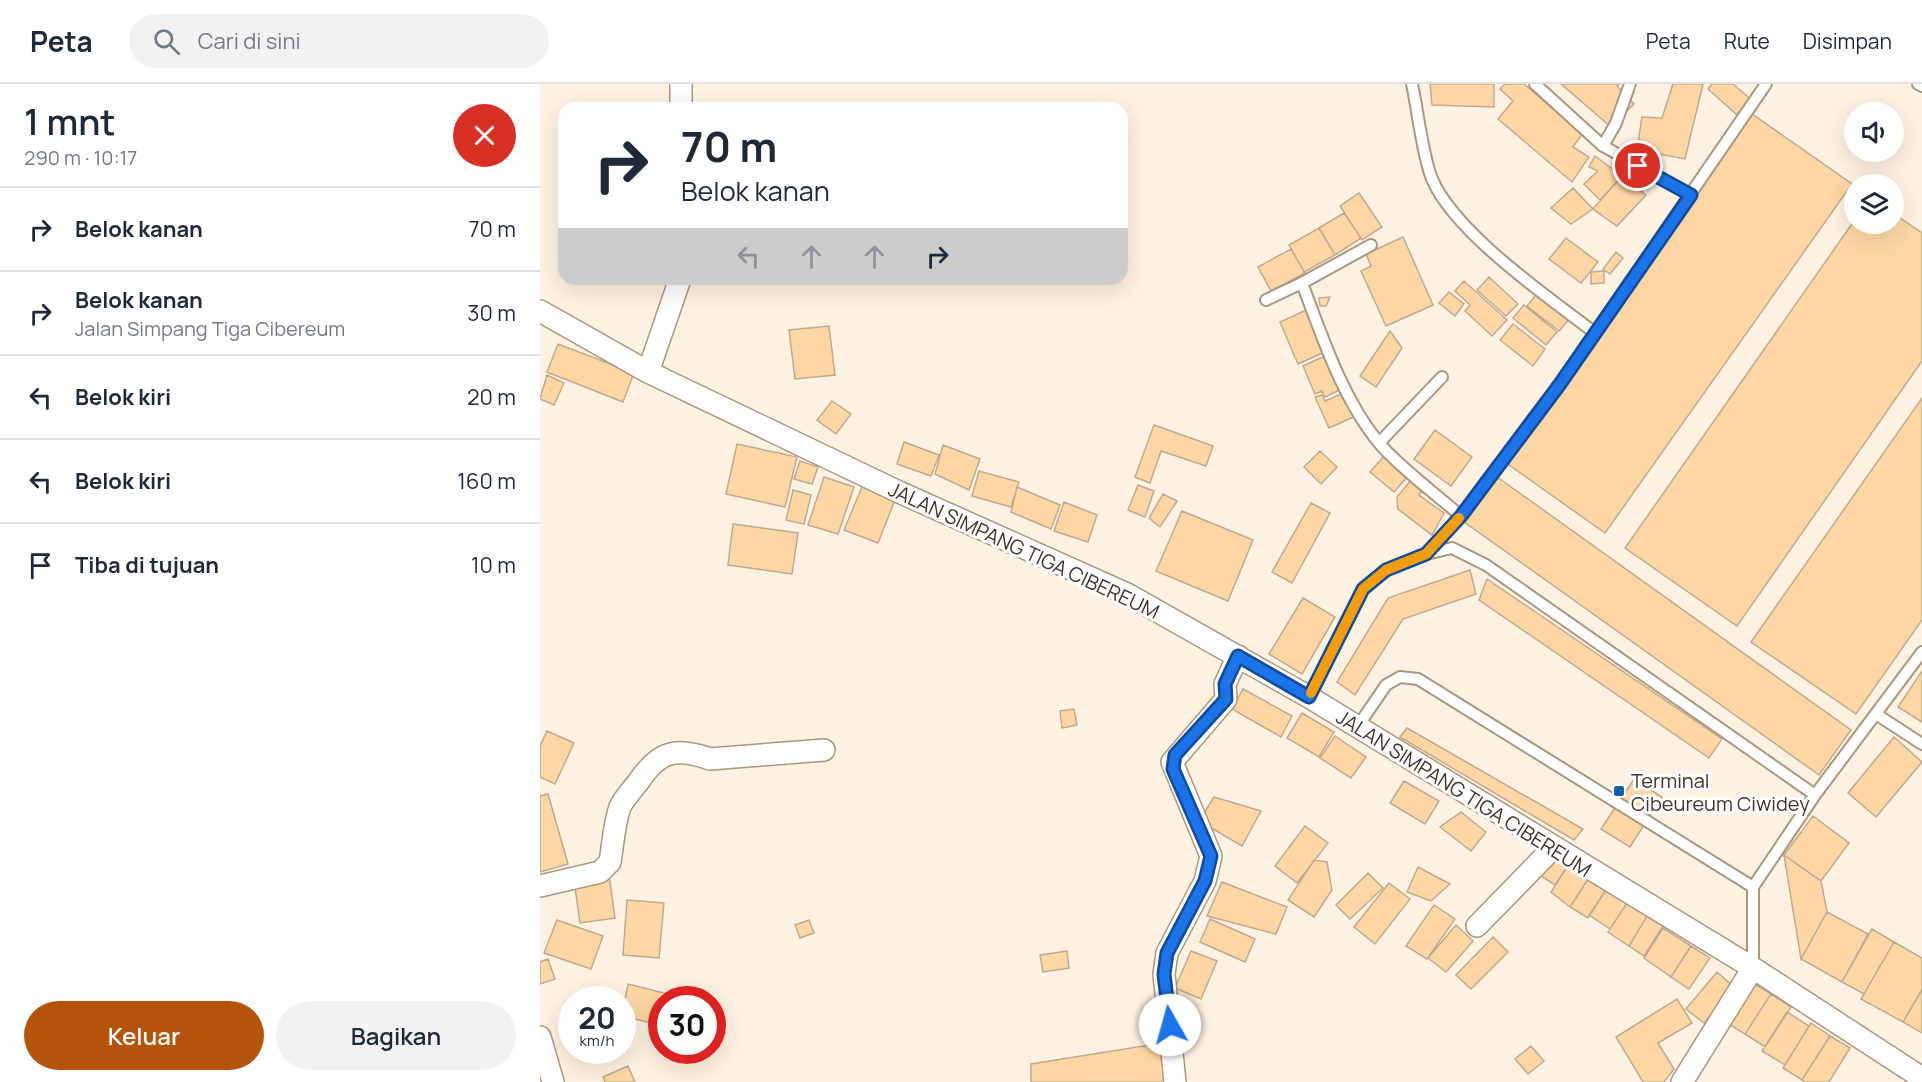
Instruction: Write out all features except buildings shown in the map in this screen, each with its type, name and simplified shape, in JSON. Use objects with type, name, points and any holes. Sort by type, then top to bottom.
[{"type":"street","points":[[681,84],[681,102]]},
{"type":"street","points":[[648,372],[678,285]]},
{"type":"street","name":"JALAN SIMPANG TIGA CIBEREUM","points":[[540,311],[648,372],[899,492],[1127,594],[1358,726],[1553,848],[1753,968],[1922,1078]]},
{"type":"street","points":[[1175,1082],[1164,974],[1167,953],[1205,881],[1211,856],[1172,762],[1175,755],[1226,699],[1225,684],[1238,656]]},
{"type":"street","points":[[540,886],[600,872],[605,868],[610,862],[621,806],[649,765],[659,757],[671,753],[696,754],[710,759],[824,750]]},
{"type":"street","points":[[1477,926],[1553,848]]},
{"type":"street","points":[[1682,1082],[1753,968]]},
{"type":"street","points":[[540,1037],[553,1082]]},
{"type":"lane","points":[[1412,84],[1431,177],[1446,206],[1511,269],[1595,333]]},
{"type":"lane","points":[[1535,84],[1603,147],[1691,195]]},
{"type":"lane","points":[[1603,147],[1616,123],[1630,84]]},
{"type":"lane","points":[[1426,554],[1461,516],[1595,333],[1766,84]]},
{"type":"lane","points":[[1266,300],[1371,245]]},
{"type":"lane","points":[[1302,283],[1311,310],[1359,415],[1379,443],[1461,516]]},
{"type":"lane","points":[[1379,443],[1442,377]]},
{"type":"lane","points":[[1309,697],[1363,589],[1386,570],[1426,554],[1452,548],[1486,565],[1815,795]]},
{"type":"lane","points":[[1753,968],[1753,887],[1815,795],[1922,652]]},
{"type":"lane","points":[[1358,726],[1386,685],[1400,677],[1418,679],[1753,887]]},
{"type":"lane","points":[[1876,714],[1922,744]]},
{"type":"slow traffic","points":[[1311,693],[1363,589],[1386,570],[1426,554],[1459,518]]},
{"type":"place","name":"Terminal Cibeureum Ciwidey","points":[[1619,791]]},
{"type":"route","points":[[1170,1025],[1164,974],[1167,953],[1205,881],[1211,856],[1173,769],[1172,762],[1175,755],[1226,699],[1225,684],[1238,656],[1309,697],[1363,589],[1386,570],[1426,554],[1461,516],[1560,384],[1691,195],[1638,166]]}]
